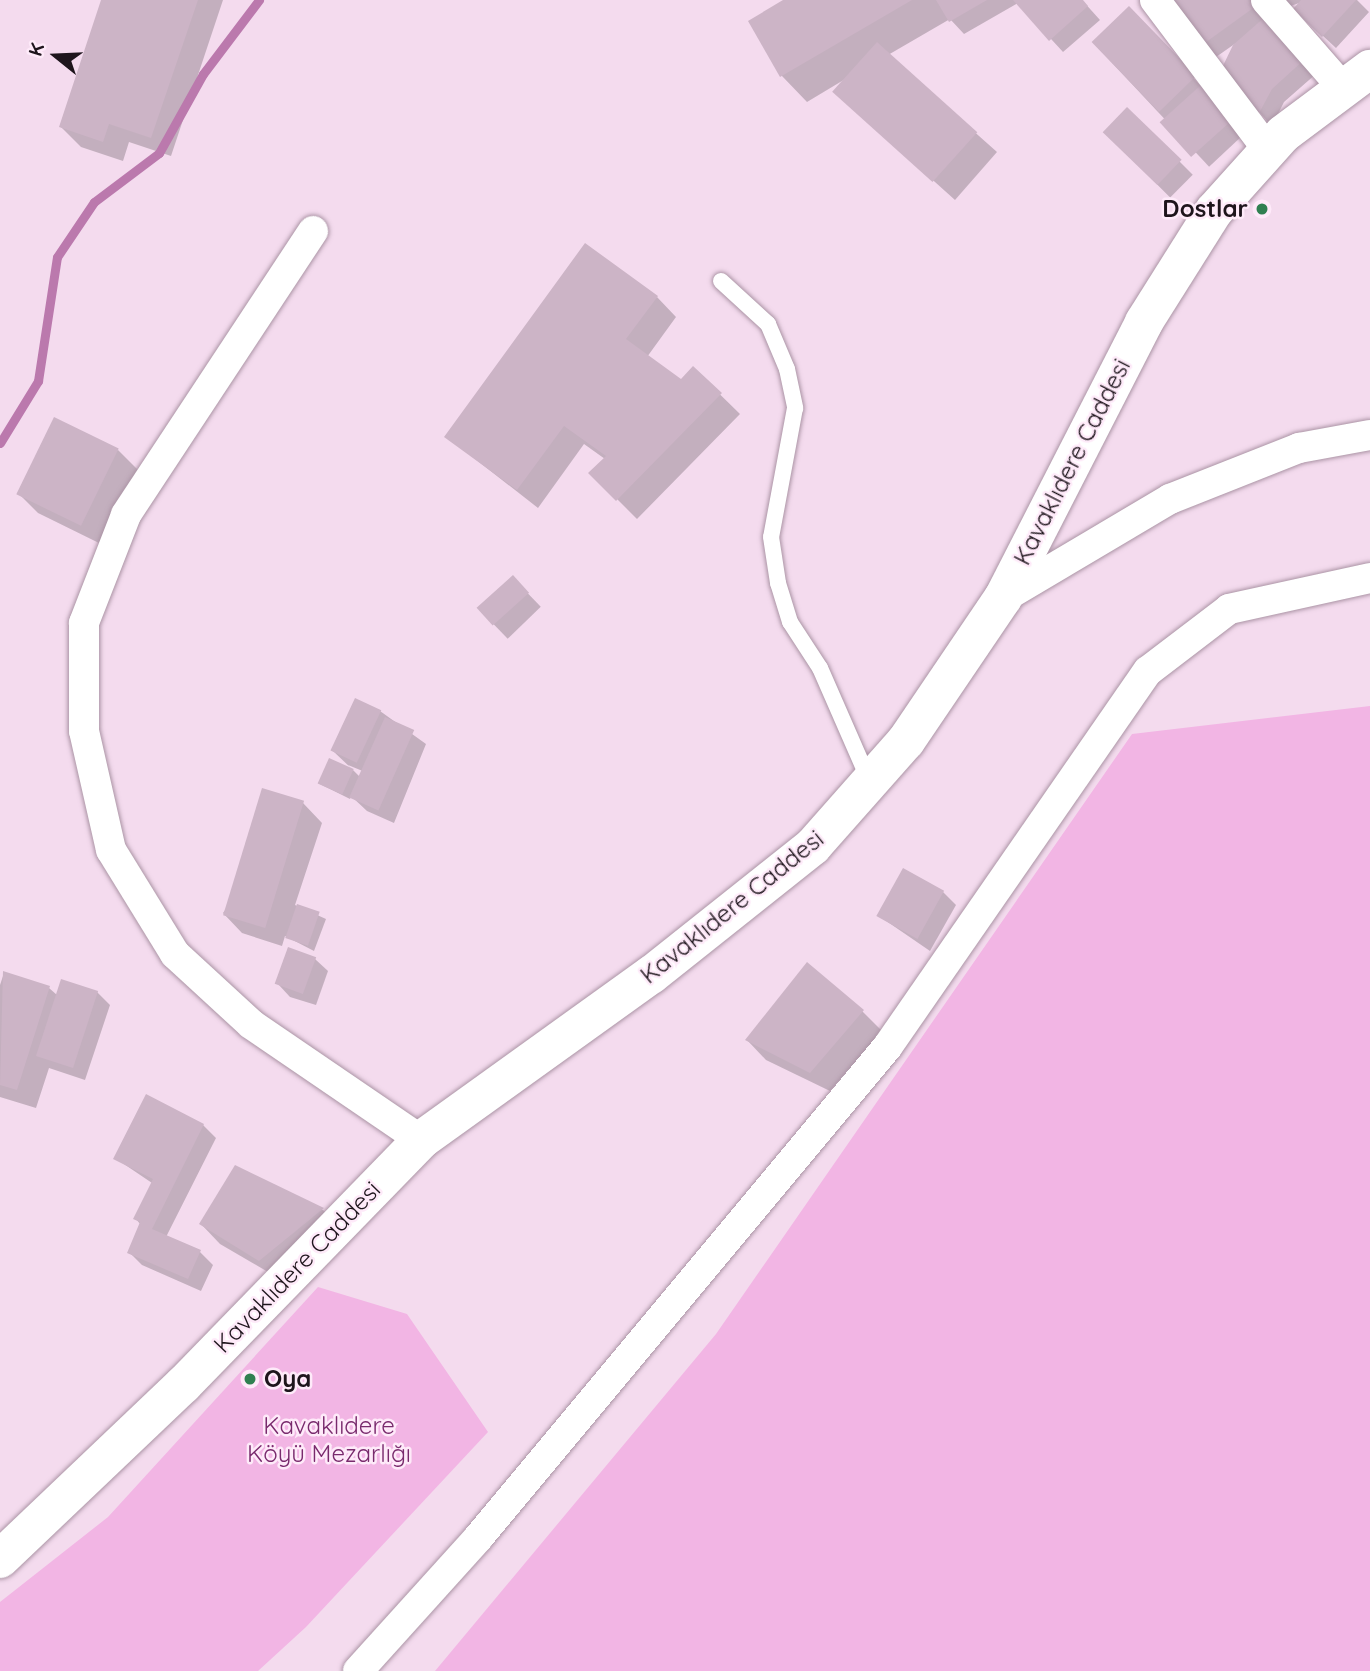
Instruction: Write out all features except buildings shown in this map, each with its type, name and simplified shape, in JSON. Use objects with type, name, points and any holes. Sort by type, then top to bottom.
[{"type":"street","points":[[1155,0],[1268,150]]},
{"type":"street","points":[[1266,0],[1357,79]]},
{"type":"street","name":"Kavaklıdere Caddesi","points":[[0,1559],[183,1385],[421,1140],[652,975],[813,846],[906,741],[1003,598],[1158,299],[1214,211],[1268,150],[1357,79]]},
{"type":"street","points":[[313,231],[126,515],[84,622],[84,731],[111,850],[176,954],[251,1024],[421,1140]]},
{"type":"street","points":[[1003,598],[1170,499],[1299,448],[1370,435]]},
{"type":"street","points":[[358,1671],[478,1538],[888,1046],[1148,671],[1229,609],[1370,578]]},
{"type":"lane","points":[[721,281],[768,324],[787,369],[795,408],[771,537],[778,583],[790,622],[820,668],[870,782]]},
{"type":"green space","points":[[1370,706],[1370,1671],[435,1671],[716,1334],[1132,734]]},
{"type":"green space","name":"Kavaklıdere Köyü Mezarlığı","points":[[318,1287],[407,1314],[488,1432],[306,1627],[258,1671],[0,1671],[0,1602],[108,1517]]},
{"type":"waterway","points":[[0,443],[38,381],[57,257],[94,202],[159,153],[203,74],[259,0]]},
{"type":"place","name":"Dostlar","points":[[1262,209]]},
{"type":"place","name":"Oya","points":[[250,1379]]}]
